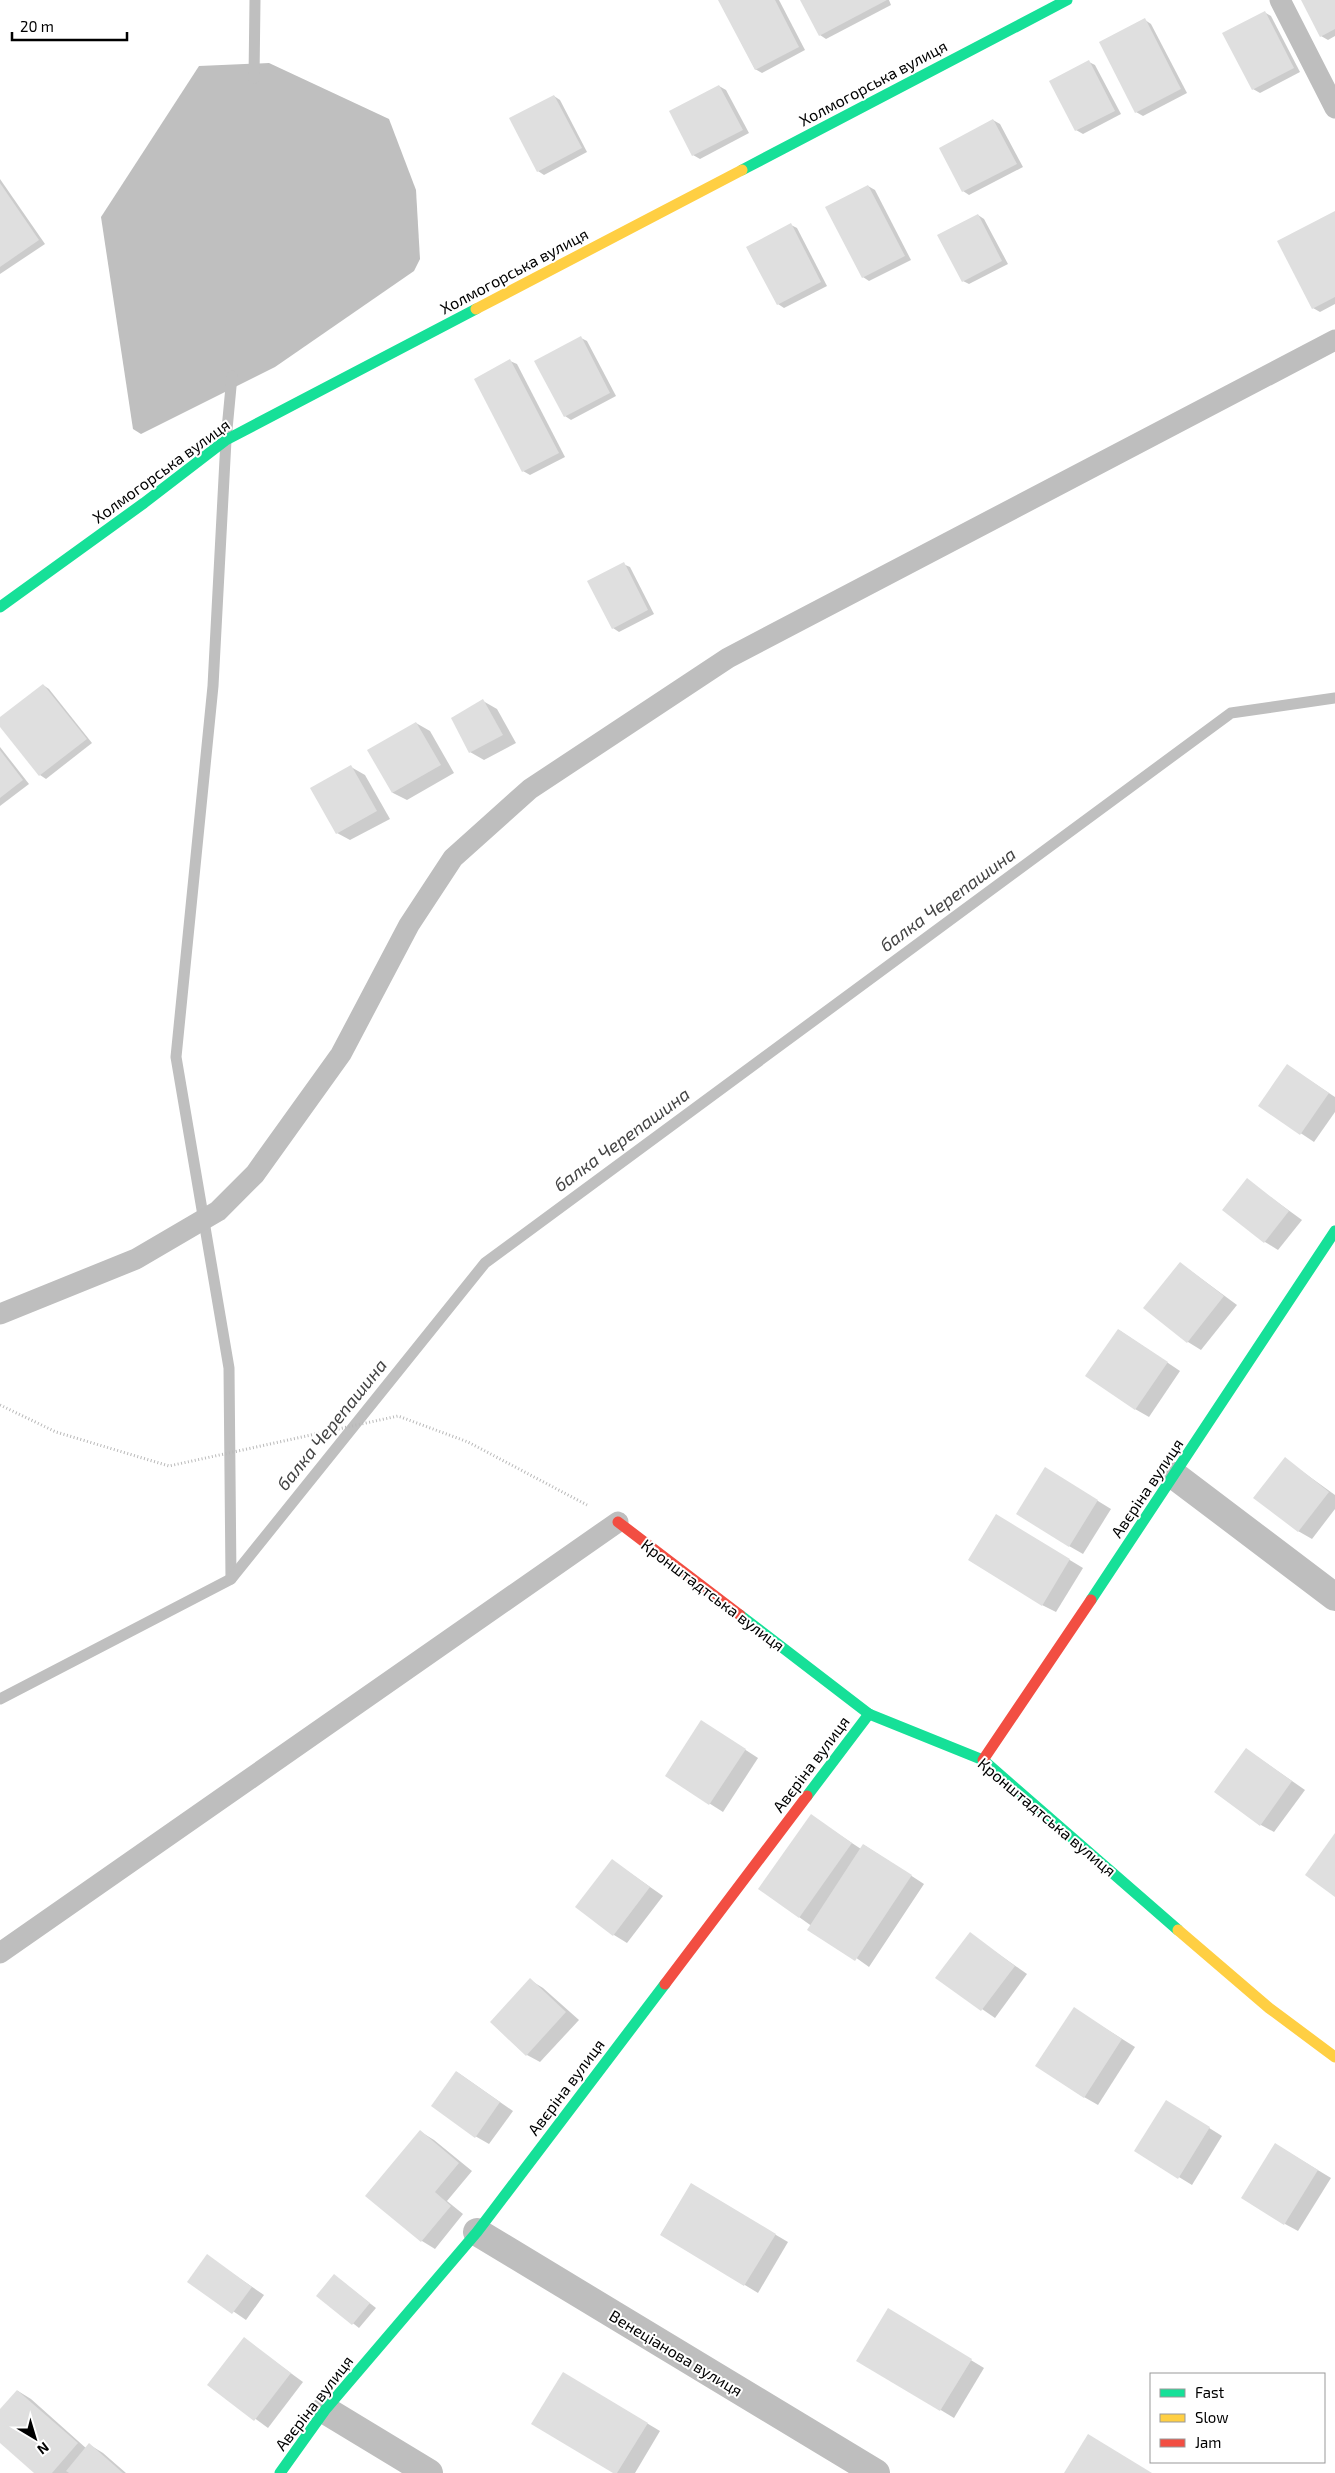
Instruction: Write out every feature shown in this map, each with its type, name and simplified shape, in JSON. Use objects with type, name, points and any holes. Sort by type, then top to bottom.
[{"type":"street","name":"Холмогорська вулиця","points":[[0,607],[144,503],[226,440],[1067,0]]},
{"type":"street","name":"Авєріна вулиця","points":[[983,1760],[1176,1476],[1335,1231]]},
{"type":"street","points":[[1176,1476],[1335,1597]]},
{"type":"street","name":"Кронштадтська вулиця","points":[[618,1522],[869,1714],[983,1760],[1269,2008],[1335,2057]]},
{"type":"street","name":"Авєріна вулиця","points":[[280,2473],[325,2410],[477,2232],[869,1714]]},
{"type":"street","name":"Венеціанова вулиця","points":[[477,2232],[876,2473]]},
{"type":"street","points":[[325,2410],[428,2473]]},
{"type":"lane","points":[[1280,0],[1335,108]]},
{"type":"lane","points":[[0,1314],[136,1258],[218,1211],[255,1174],[342,1054],[409,925],[453,858],[530,789],[728,658],[1335,340]]},
{"type":"lane","points":[[0,1953],[618,1522]]},
{"type":"path","points":[[0,1405],[56,1432],[169,1466],[398,1416],[468,1442],[618,1522]]},
{"type":"shaded area","points":[[269,63],[389,119],[416,190],[420,259],[414,271],[275,367],[141,434],[133,429],[101,217],[199,66]]},
{"type":"building","points":[[718,0],[775,0],[799,47],[755,70]]},
{"type":"building","points":[[800,0],[887,0],[819,36]]},
{"type":"building","points":[[1301,0],[1335,0],[1335,29],[1320,37]]},
{"type":"building","points":[[1265,11],[1294,68],[1252,90],[1222,33]]},
{"type":"building","points":[[1145,18],[1181,89],[1135,113],[1099,42]]},
{"type":"building","points":[[1089,60],[1115,111],[1075,131],[1049,81]]},
{"type":"building","points":[[719,85],[743,130],[692,156],[669,111]]},
{"type":"building","points":[[554,95],[582,148],[537,172],[509,118]]},
{"type":"building","points":[[993,119],[1017,164],[962,192],[939,148]]},
{"type":"building","points":[[0,183],[39,240],[0,267]]},
{"type":"building","points":[[868,185],[905,256],[862,278],[825,207]]},
{"type":"building","points":[[1335,211],[1335,297],[1312,309],[1277,241]]},
{"type":"building","points":[[978,214],[1002,261],[962,282],[937,235]]},
{"type":"building","points":[[791,223],[821,282],[777,305],[746,247]]},
{"type":"building","points":[[581,336],[610,393],[564,417],[534,361]]},
{"type":"building","points":[[510,359],[559,453],[522,472],[474,379]]},
{"type":"building","points":[[624,562],[648,610],[612,629],[587,581]]},
{"type":"building","points":[[43,684],[87,739],[39,776],[0,727],[0,717]]},
{"type":"building","points":[[483,699],[503,735],[469,753],[451,718]]},
{"type":"building","points":[[416,722],[441,765],[392,793],[367,750]]},
{"type":"building","points":[[0,750],[23,780],[0,798]]},
{"type":"building","points":[[351,765],[377,811],[336,834],[310,788]]},
{"type":"building","points":[[1287,1064],[1329,1093],[1300,1135],[1258,1106]]},
{"type":"building","points":[[1247,1178],[1289,1211],[1264,1243],[1222,1210]]},
{"type":"building","points":[[1180,1262],[1224,1296],[1187,1343],[1143,1308]]},
{"type":"building","points":[[1118,1329],[1168,1362],[1135,1410],[1085,1376]]},
{"type":"building","points":[[1285,1457],[1329,1492],[1298,1532],[1253,1498]]},
{"type":"building","points":[[1045,1467],[1098,1500],[1069,1547],[1016,1514]]},
{"type":"building","points":[[996,1514],[1070,1559],[1042,1606],[968,1560]]},
{"type":"building","points":[[701,1720],[746,1749],[709,1805],[665,1776]]},
{"type":"building","points":[[1246,1748],[1292,1781],[1260,1826],[1214,1792]]},
{"type":"building","points":[[811,1814],[852,1843],[799,1918],[758,1889]]},
{"type":"building","points":[[1335,1833],[1335,1897],[1305,1875]]},
{"type":"building","points":[[863,1844],[912,1875],[855,1961],[807,1930]]},
{"type":"building","points":[[612,1859],[650,1887],[613,1936],[575,1907]]},
{"type":"building","points":[[970,1932],[1015,1966],[981,2011],[935,1978]]},
{"type":"building","points":[[530,1978],[566,2012],[526,2056],[490,2022]]},
{"type":"building","points":[[1074,2007],[1122,2039],[1084,2098],[1035,2066]]},
{"type":"building","points":[[456,2071],[500,2102],[475,2138],[431,2106]]},
{"type":"building","points":[[1166,2100],[1210,2127],[1178,2179],[1134,2151]]},
{"type":"building","points":[[420,2130],[459,2163],[435,2192],[451,2206],[421,2242],[365,2196]]},
{"type":"building","points":[[1275,2143],[1318,2170],[1284,2225],[1241,2198]]},
{"type":"building","points":[[691,2183],[776,2234],[744,2286],[660,2235]]},
{"type":"building","points":[[207,2254],[252,2287],[232,2314],[187,2282]]},
{"type":"building","points":[[334,2274],[370,2303],[352,2325],[316,2296]]},
{"type":"building","points":[[888,2308],[972,2359],[940,2411],[856,2361]]},
{"type":"building","points":[[244,2337],[291,2373],[254,2421],[207,2385]]},
{"type":"building","points":[[563,2372],[648,2423],[617,2473],[613,2473],[531,2424]]},
{"type":"building","points":[[17,2390],[78,2443],[52,2473],[34,2473],[0,2443],[0,2409]]},
{"type":"building","points":[[1088,2434],[1152,2473],[1064,2473]]},
{"type":"building","points":[[89,2443],[123,2473],[69,2473],[66,2471]]},
{"type":"waterway","points":[[254,78],[255,0]]},
{"type":"waterway","points":[[231,1579],[229,1368],[176,1057],[213,686],[226,440],[232,376]]},
{"type":"waterway","name":"балка Черепашина","points":[[0,1699],[231,1579],[485,1263],[1231,713],[1335,698]]},
{"type":"traffic: fast","points":[[742,170],[1067,0]]},
{"type":"traffic: fast","points":[[0,607],[144,503],[226,440],[476,309]]},
{"type":"traffic: fast","points":[[1091,1600],[1335,1231]]},
{"type":"traffic: fast","points":[[740,1615],[869,1714],[983,1760],[1178,1930]]},
{"type":"traffic: fast","points":[[807,1796],[869,1714]]},
{"type":"traffic: fast","points":[[280,2473],[325,2410],[477,2232],[665,1984]]},
{"type":"traffic: slow","points":[[476,309],[742,170]]},
{"type":"traffic: slow","points":[[1178,1930],[1269,2008],[1335,2057]]},
{"type":"traffic: jam","points":[[618,1522],[740,1615]]},
{"type":"traffic: jam","points":[[983,1760],[1091,1600]]},
{"type":"traffic: jam","points":[[665,1984],[807,1796]]}]
